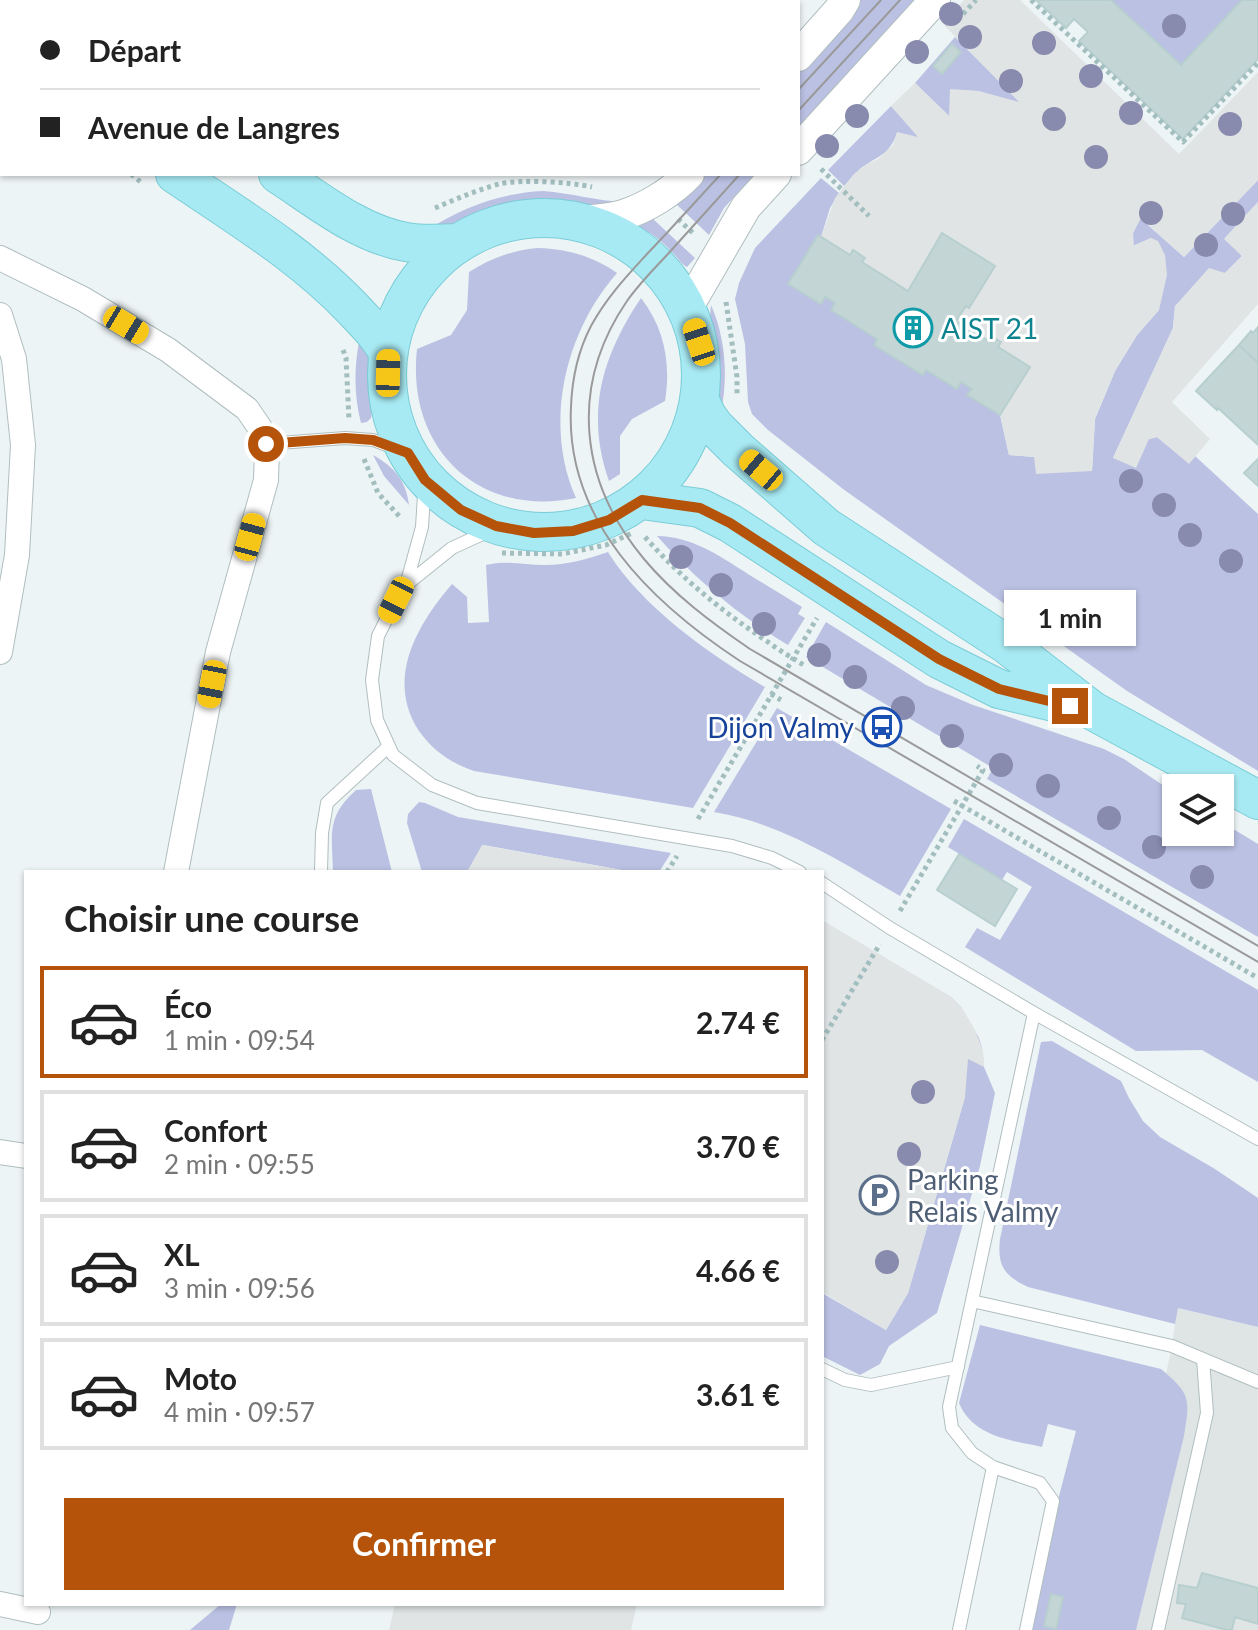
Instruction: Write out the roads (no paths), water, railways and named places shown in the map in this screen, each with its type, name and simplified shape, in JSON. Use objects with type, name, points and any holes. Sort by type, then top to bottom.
[{"type":"main road","points":[[178,176],[307,267],[370,326],[388,353]]},
{"type":"main road","points":[[281,176],[361,228],[406,242],[429,245],[457,243]]},
{"type":"main road","points":[[641,515],[677,462],[697,415],[703,378],[699,342],[688,307],[658,264],[647,254],[617,234],[584,221],[542,216],[500,222],[457,243],[429,266],[405,301],[389,346],[387,393],[399,439],[417,466],[461,510],[496,526],[534,533],[573,531],[609,520],[700,508],[730,523],[939,659],[999,689],[1093,711]]},
{"type":"main road","points":[[700,401],[715,427],[826,527],[1006,644],[1093,711],[1258,800]]},
{"type":"street","points":[[803,39],[845,0]]},
{"type":"street","points":[[809,159],[935,0]]},
{"type":"street","points":[[584,221],[622,215],[657,199],[686,176]]},
{"type":"street","points":[[688,307],[746,207],[774,176]]},
{"type":"street","points":[[0,258],[83,299],[168,350],[247,409],[266,444],[266,480],[218,652],[176,870]]},
{"type":"street","points":[[0,315],[14,359],[23,445],[17,555],[0,652]]},
{"type":"street","points":[[0,1152],[24,1156]]},
{"type":"street","points":[[0,1604],[38,1615]]},
{"type":"lane","points":[[266,444],[345,438],[373,440],[417,466],[422,527],[406,585]]},
{"type":"lane","points":[[505,528],[489,531],[452,548],[406,585],[378,636],[372,680],[377,720],[393,755],[432,785],[477,803],[732,846],[772,858],[796,870]]},
{"type":"lane","points":[[321,870],[327,803],[389,746]]},
{"type":"lane","points":[[824,884],[890,928],[1034,1013],[1258,1139]]},
{"type":"lane","points":[[1026,1630],[1053,1501],[1040,1483],[993,1467],[972,1453],[952,1428],[949,1407],[1034,1013]]},
{"type":"lane","points":[[972,1301],[1172,1346],[1258,1382]]},
{"type":"lane","points":[[1158,1630],[1207,1413],[1203,1359]]},
{"type":"lane","points":[[824,1370],[845,1380],[871,1385],[958,1367]]},
{"type":"lane","points":[[959,1630],[993,1467]]},
{"type":"tram line","points":[[800,88],[881,0]]},
{"type":"tram line","points":[[800,109],[900,0]]},
{"type":"tram line","points":[[719,176],[610,297],[591,326],[576,365],[571,407],[573,448],[582,487],[620,555],[676,613],[740,661],[1258,962]]},
{"type":"tram line","points":[[738,176],[627,301],[608,333],[596,366],[590,399],[589,433],[595,466],[606,498],[622,529],[668,585],[750,649],[1258,946]]},
{"type":"place","name":"AIST 21","points":[[913,328]]},
{"type":"place","name":"Dijon Valmy","points":[[882,727]]},
{"type":"place","name":"Parking Relais Valmy","points":[[879,1195]]}]
